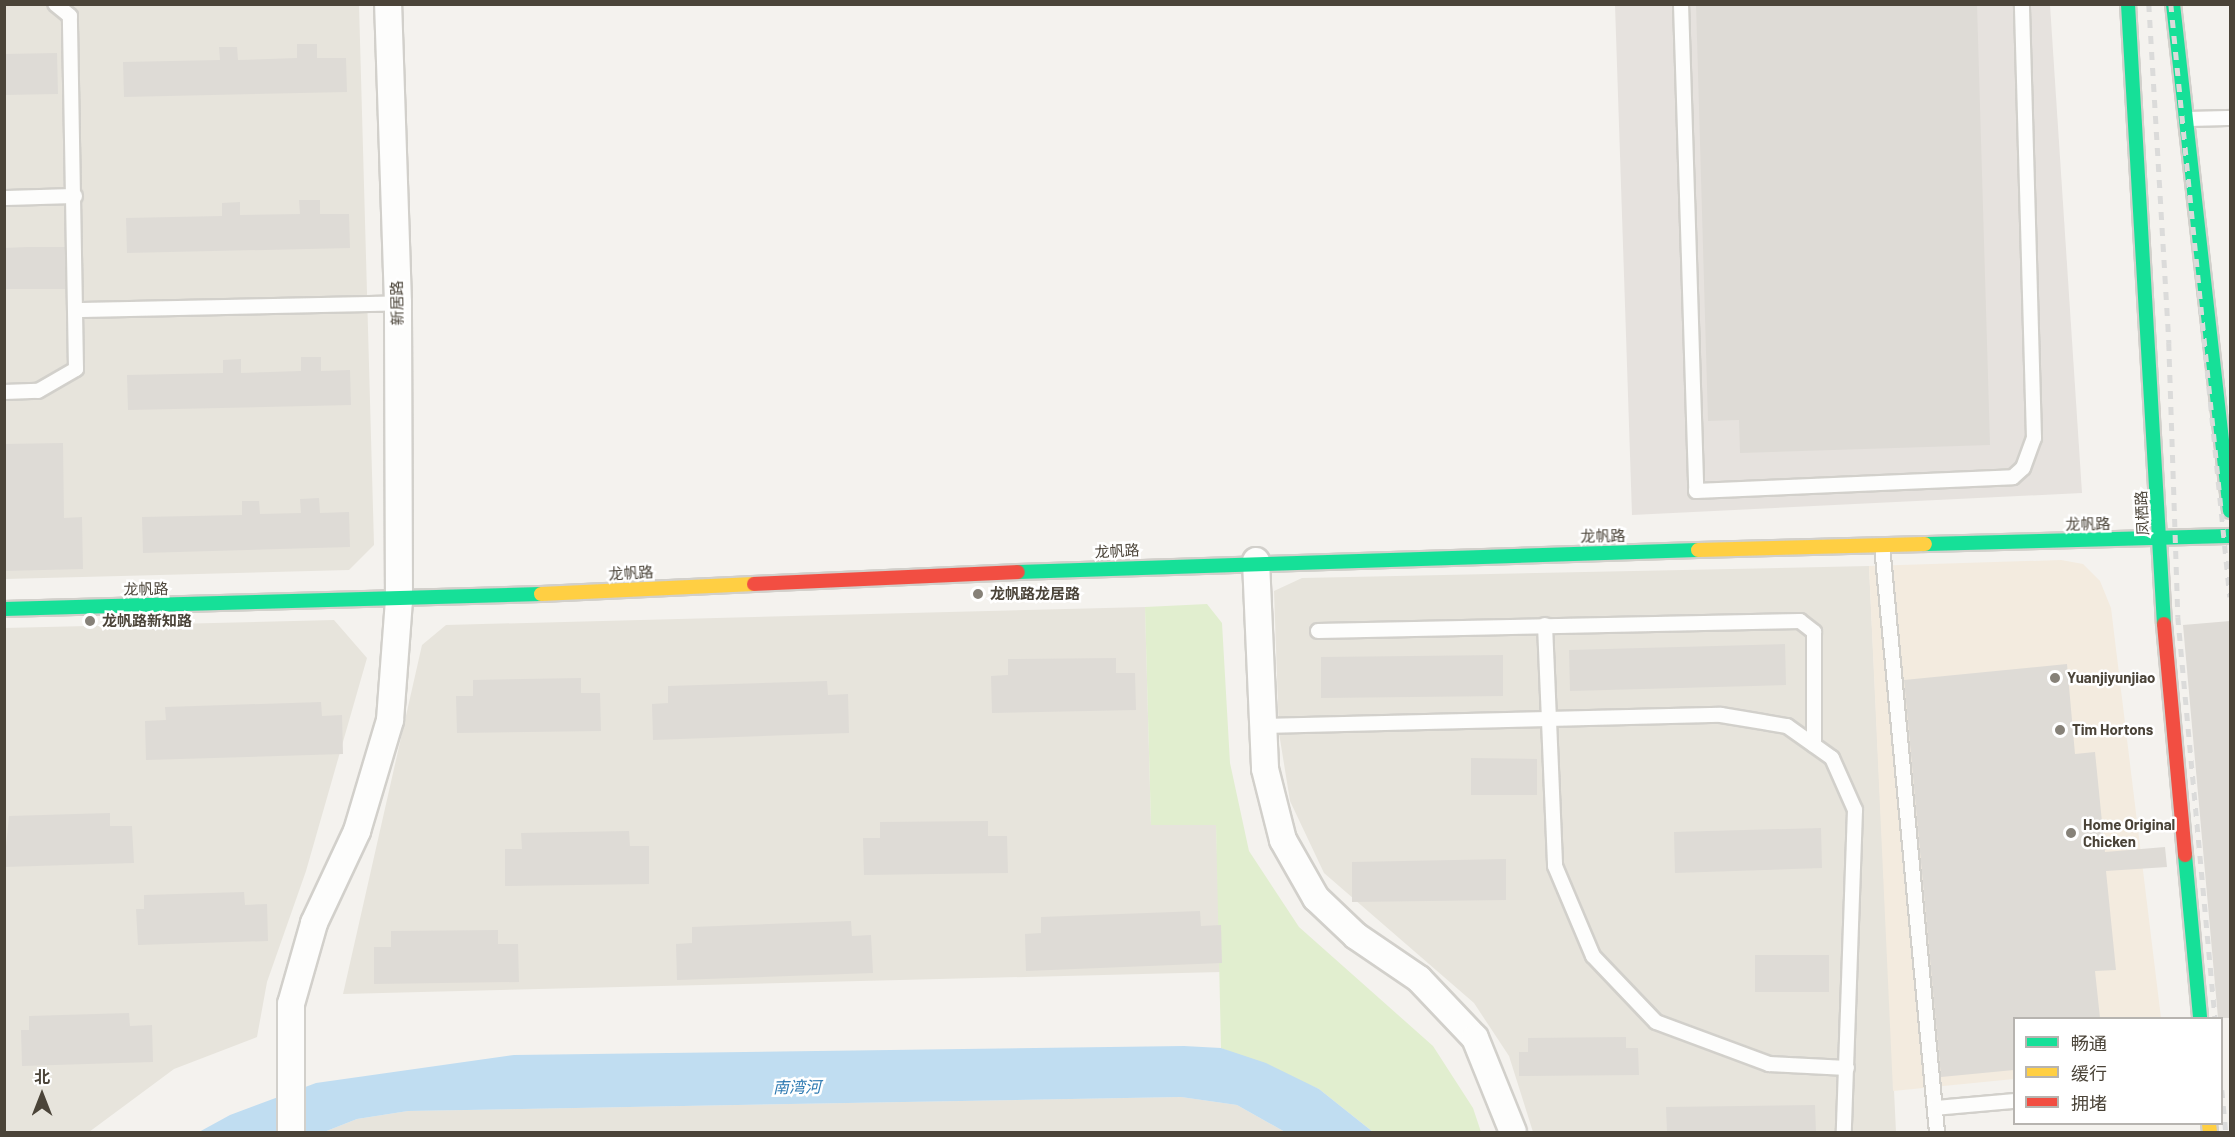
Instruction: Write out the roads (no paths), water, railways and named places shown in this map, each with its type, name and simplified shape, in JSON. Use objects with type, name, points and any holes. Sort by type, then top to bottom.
[{"type":"street","name":"新居路","points":[[291,1132],[289,1089],[291,1004],[314,923],[357,831],[381,761],[390,720],[399,601],[398,303],[388,4]]},
{"type":"street","name":"凤栖路","points":[[2128,4],[2164,627],[2200,1017]]},
{"type":"street","points":[[2173,4],[2230,511]]},
{"type":"street","name":"龙帆路","points":[[4,609],[399,601],[1257,561],[2230,536]]},
{"type":"street","points":[[1257,561],[1265,769],[1282,840],[1316,898],[1356,936],[1419,979],[1474,1038],[1513,1132]]},
{"type":"lane","points":[[4,392],[38,391],[76,369],[78,310],[70,16],[55,4]]},
{"type":"lane","points":[[1680,4],[1696,490],[2013,477],[2023,468],[2034,438],[2022,4]]},
{"type":"lane","points":[[2186,119],[2230,118]]},
{"type":"lane","points":[[4,198],[75,196]]},
{"type":"lane","points":[[78,310],[398,303]]},
{"type":"lane","points":[[1882,546],[1937,1132]]},
{"type":"lane","points":[[1318,631],[1800,621],[1814,632],[1814,746]]},
{"type":"lane","points":[[1545,625],[1546,720],[1555,866],[1593,956],[1656,1022],[1769,1064],[1847,1068]]},
{"type":"lane","points":[[1263,726],[1721,715],[1787,726],[1832,758],[1855,810],[1844,1132]]},
{"type":"lane","points":[[1935,1108],[2013,1101]]},
{"type":"water","name":"南湾河","points":[[1184,1046],[1221,1048],[1266,1063],[1319,1089],[1373,1132],[1285,1132],[1237,1105],[1181,1097],[408,1111],[357,1119],[324,1132],[199,1132],[230,1115],[316,1083],[514,1055]]},
{"type":"railway","points":[[2149,4],[2169,343],[2178,617],[2215,1017]]},
{"type":"railway","points":[[2171,4],[2230,597]]},
{"type":"railway","points":[[2223,1100],[2226,1132]]},
{"type":"place","name":"龙帆路龙居路","points":[[978,594]]},
{"type":"place","name":"龙帆路新知路","points":[[90,621]]},
{"type":"place","name":"Yuanjiyunjiao","points":[[2055,678]]},
{"type":"place","name":"Tim Hortons","points":[[2060,730]]},
{"type":"place","name":"Home Original Chicken","points":[[2071,833]]}]
